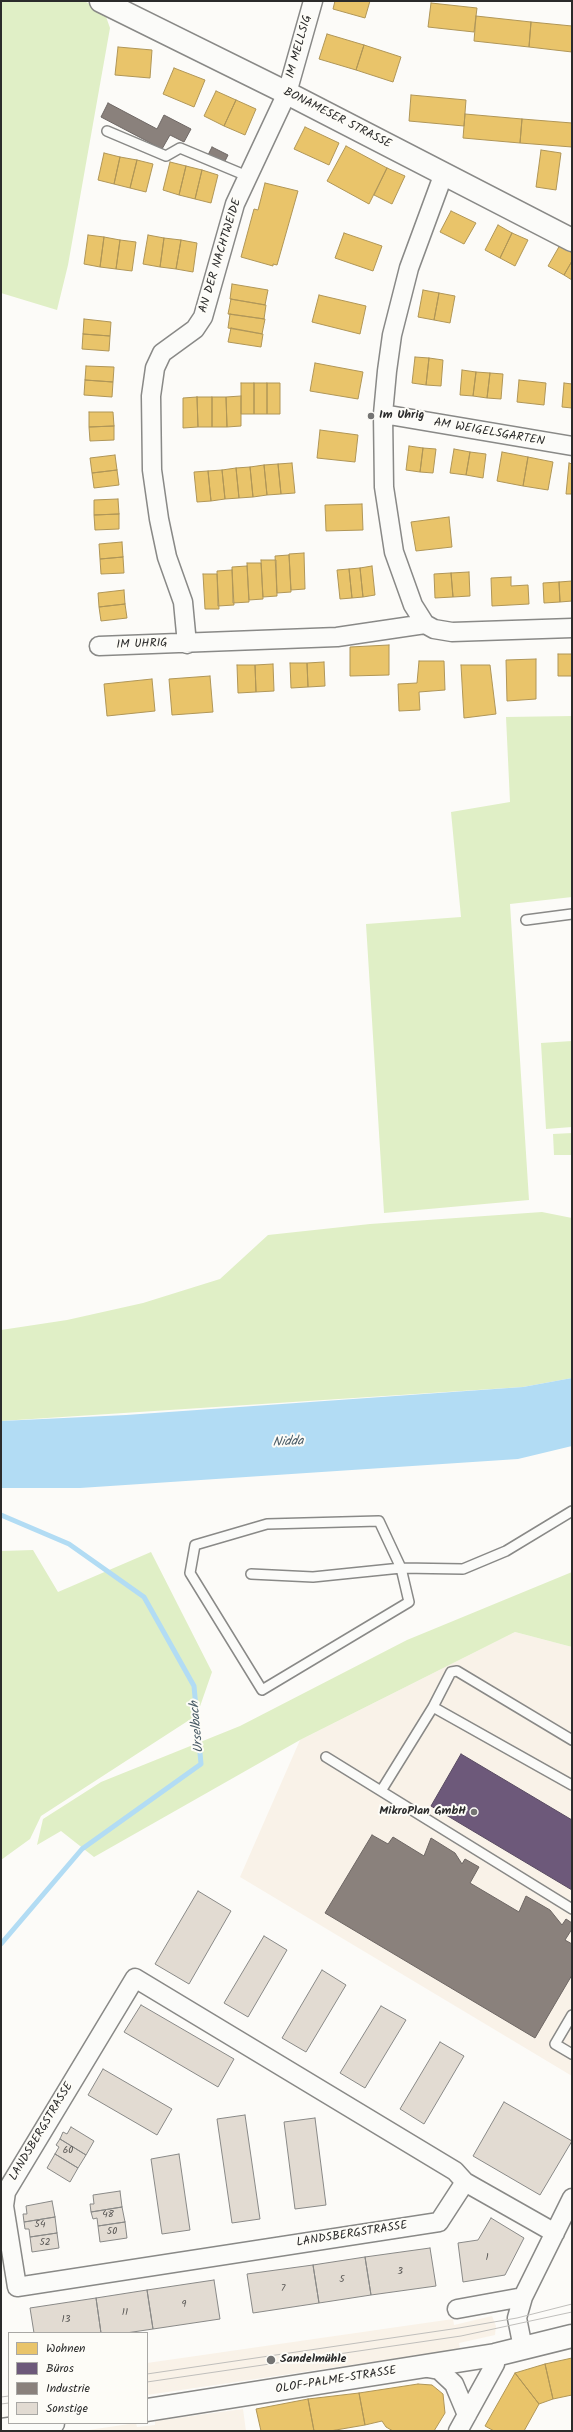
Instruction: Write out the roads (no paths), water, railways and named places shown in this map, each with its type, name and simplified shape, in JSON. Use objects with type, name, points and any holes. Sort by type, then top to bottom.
[{"type":"street","name":"BONAMESER STRASSE","points":[[101,1],[287,93],[572,240]]},
{"type":"street","name":"IM MELLSIG","points":[[287,93],[313,1]]},
{"type":"street","name":"AN DER NACHTWEIDE","points":[[187,644],[183,602],[168,557],[153,477],[151,396],[155,368],[162,353],[195,329],[203,317],[235,204],[287,93]]},
{"type":"street","points":[[425,624],[413,605],[394,552],[384,487],[384,414],[387,371],[399,304],[422,229],[444,173]]},
{"type":"street","name":"AM WEIGELSGARTEN","points":[[384,414],[572,446]]},
{"type":"street","name":"IM UHRIG","points":[[99,646],[187,644],[337,637],[425,624],[434,629],[452,632],[572,628]]},
{"type":"street","name":"LANDSBERGSTRASSE","points":[[465,2182],[439,2222],[17,2286],[4,2206],[6,2192],[135,1978],[455,2171],[465,2182],[555,2233]]},
{"type":"street","points":[[523,2348],[517,2318],[523,2297],[572,2198]]},
{"type":"street","points":[[457,2309],[523,2297]]},
{"type":"street","name":"OLOF-PALME-STRASSE","points":[[148,2410],[495,2355],[572,2336]]},
{"type":"street","points":[[458,2431],[495,2364],[495,2355]]},
{"type":"street","points":[[421,2367],[439,2370],[454,2384],[467,2415]]},
{"type":"street","points":[[1,2430],[46,2424]]},
{"type":"lane","points":[[107,132],[166,156],[180,148],[247,176]]},
{"type":"lane","points":[[526,920],[572,914]]},
{"type":"lane","points":[[251,1574],[312,1577],[401,1568],[463,1569],[506,1551],[572,1511]]},
{"type":"lane","points":[[379,1521],[401,1568],[409,1602],[262,1690],[190,1574],[195,1546],[267,1524],[379,1521]]},
{"type":"lane","points":[[381,1791],[433,1707],[451,1672],[457,1671],[572,1740]]},
{"type":"lane","points":[[433,1707],[572,1785]]},
{"type":"lane","points":[[326,1757],[572,1909]]},
{"type":"lane","points":[[572,2015],[555,2044],[572,2054]]},
{"type":"water","name":"Nidda","points":[[572,1378],[572,1446],[518,1459],[80,1488],[1,1488],[1,1421],[126,1415],[523,1387]]},
{"type":"waterway","name":"Urselbach","points":[[1,1515],[69,1544],[144,1597],[194,1686],[201,1764],[82,1849],[1,1944]]},
{"type":"tram line","points":[[148,2374],[459,2328],[517,2318],[572,2304]]},
{"type":"tram line","points":[[148,2382],[461,2336],[572,2312]]},
{"type":"tram line","points":[[1,2397],[8,2396]]},
{"type":"tram line","points":[[1,2404],[8,2403]]},
{"type":"place","name":"Im Uhrig","points":[[371,416]]},
{"type":"place","name":"MikroPlan GmbH","points":[[474,1812]]},
{"type":"place","name":"Sandelmühle","points":[[271,2360]]}]
